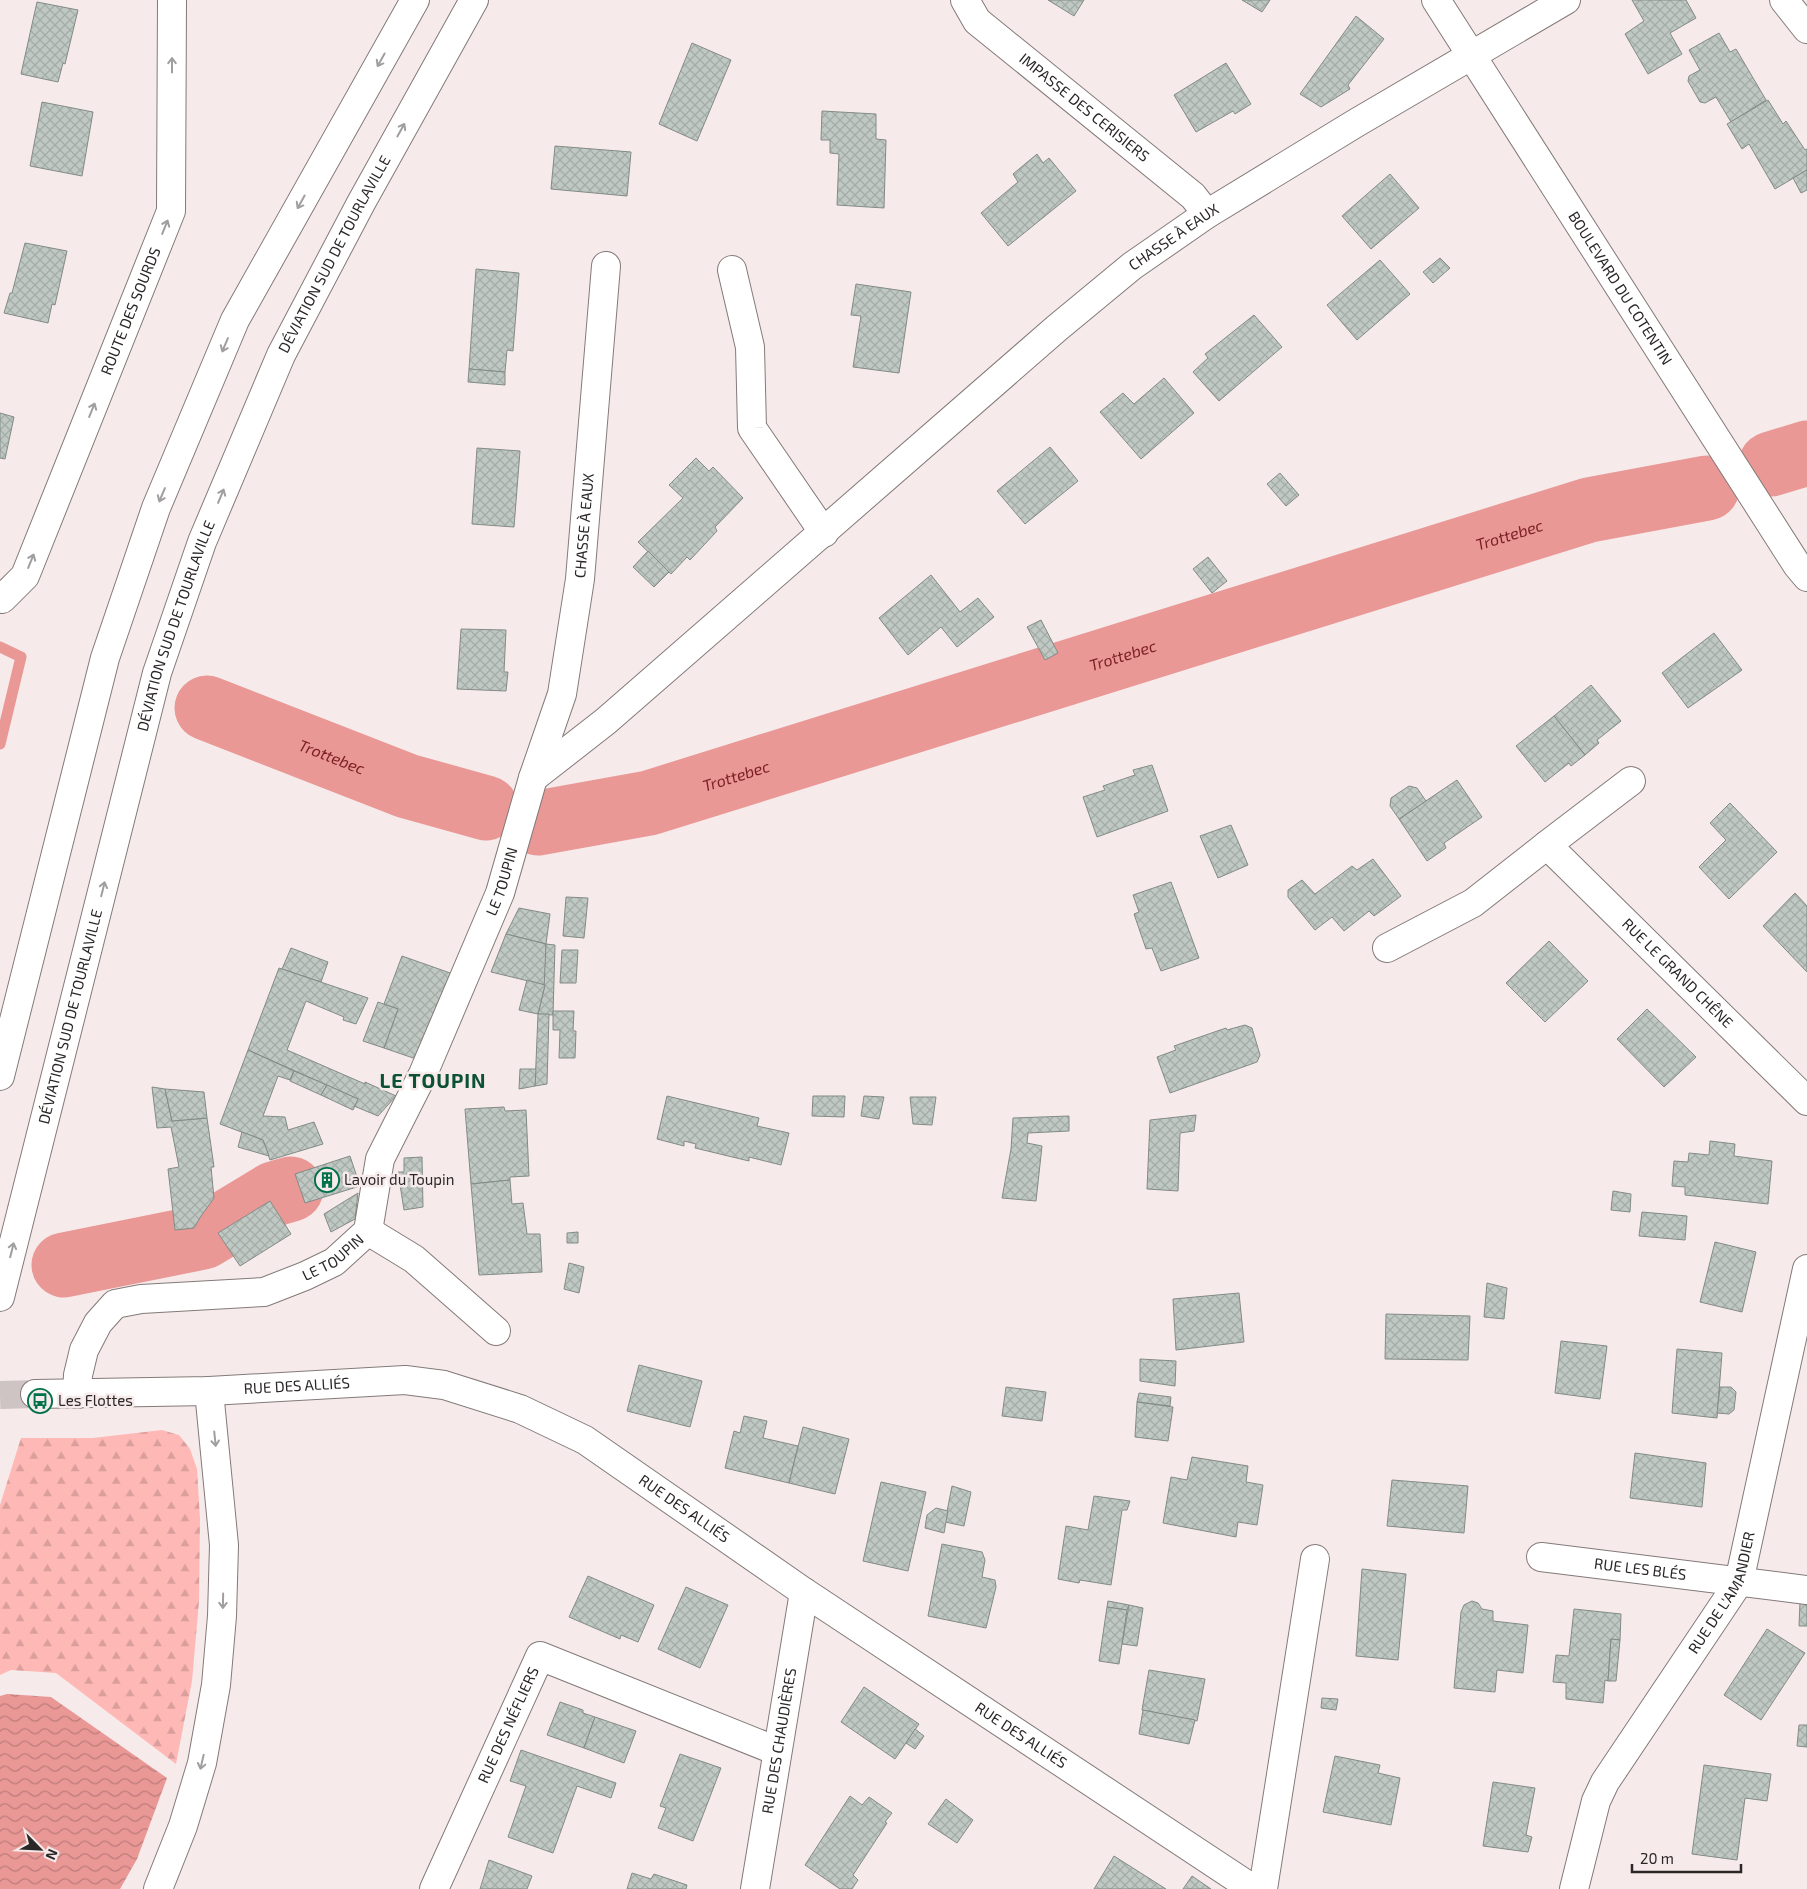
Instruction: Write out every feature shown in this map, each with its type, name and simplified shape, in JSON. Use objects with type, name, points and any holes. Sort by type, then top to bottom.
[{"type":"main road","name":"ROUTE DES SOURDS","points":[[1,598],[25,576],[171,211],[172,0]]},
{"type":"main road","name":"DÉVIATION SUD DE TOURLAVILLE","points":[[0,1297],[157,673],[202,542],[281,356],[360,203],[474,0]]},
{"type":"main road","name":"IMPASSE DES CERISIERS","points":[[965,0],[977,21],[1194,196],[1207,214]]},
{"type":"main road","name":"BOULEVARD DU COTENTIN","points":[[1436,0],[1781,541],[1807,577]]},
{"type":"main road","name":"CHASSE À EAUX","points":[[526,803],[606,721],[1132,266],[1207,214],[1356,123],[1566,0]]},
{"type":"main road","points":[[1784,0],[1807,29]]},
{"type":"main road","points":[[0,1076],[105,658],[156,508],[235,320],[409,6]]},
{"type":"main road","name":"CHASSE À EAUX","points":[[526,803],[562,694],[580,579],[606,266]]},
{"type":"main road","points":[[732,270],[750,347],[752,428],[824,533]]},
{"type":"main road","points":[[1387,948],[1473,903],[1631,781]]},
{"type":"main road","name":"LE TOUPIN","points":[[77,1394],[78,1375],[84,1350],[98,1323],[115,1304],[141,1299],[264,1292],[306,1276],[334,1262],[368,1230],[380,1159],[423,1074],[500,893],[526,803]]},
{"type":"main road","name":"RUE LE GRAND CHÊNE","points":[[1547,845],[1807,1101]]},
{"type":"main road","points":[[368,1230],[414,1258],[496,1331]]},
{"type":"main road","name":"RUE DE L'AMANDIER","points":[[1574,1889],[1596,1801],[1605,1782],[1739,1582],[1807,1269]]},
{"type":"main road","name":"RUE DES ALLIÉS","points":[[35,1394],[210,1391],[418,1381],[453,1388],[520,1409],[585,1440],[804,1592],[1253,1889]]},
{"type":"main road","points":[[158,1889],[183,1826],[202,1763],[216,1686],[222,1616],[224,1545],[210,1391]]},
{"type":"main road","name":"RUE LES BLÉS","points":[[1541,1557],[1807,1590]]},
{"type":"main road","points":[[1263,1889],[1315,1559]]},
{"type":"main road","name":"RUE DES CHAUDIÈRES","points":[[755,1889],[804,1592]]},
{"type":"main road","name":"RUE DES NÉFLIERS","points":[[434,1889],[540,1656],[777,1751]]},
{"type":"green space","points":[[162,1430],[179,1435],[190,1449],[197,1469],[200,1519],[199,1601],[192,1681],[176,1764],[56,1673],[11,1670],[0,1675],[0,1505],[21,1438],[93,1438]]},
{"type":"water","points":[[7,1694],[51,1697],[167,1778],[137,1859],[120,1889],[0,1889],[0,1696]]},
{"type":"building","points":[[1048,0],[1084,0],[1074,16]]},
{"type":"building","points":[[1242,0],[1270,0],[1262,12]]},
{"type":"building","points":[[1632,0],[1686,0],[1696,18],[1670,33],[1682,54],[1648,74],[1625,34],[1644,21]]},
{"type":"building","points":[[37,2],[78,10],[65,64],[63,63],[58,82],[21,74]]},
{"type":"building","points":[[1356,16],[1384,39],[1348,85],[1350,89],[1321,107],[1300,94]]},
{"type":"building","points":[[1719,33],[1730,52],[1736,49],[1766,100],[1731,122],[1716,97],[1705,103],[1700,102],[1688,81],[1689,76],[1700,70],[1689,50]]},
{"type":"building","points":[[692,43],[731,60],[697,141],[659,124]]},
{"type":"building","points":[[1226,63],[1251,104],[1235,114],[1233,111],[1196,132],[1174,95]]},
{"type":"building","points":[[1768,100],[1783,124],[1786,121],[1805,150],[1807,149],[1807,170],[1775,189],[1749,144],[1742,149],[1727,124]]},
{"type":"building","points":[[42,102],[93,112],[82,176],[30,166]]},
{"type":"building","points":[[822,111],[876,114],[876,139],[886,140],[884,208],[837,205],[839,154],[830,153],[830,140],[821,140]]},
{"type":"building","points":[[555,146],[631,152],[627,196],[551,189]]},
{"type":"building","points":[[1037,154],[1043,163],[1049,158],[1076,191],[1008,246],[981,213],[1018,182],[1013,174]]},
{"type":"building","points":[[1807,170],[1807,190],[1801,193],[1793,178]]},
{"type":"building","points":[[1390,174],[1419,208],[1371,249],[1342,216]]},
{"type":"building","points":[[25,243],[67,251],[55,305],[52,304],[48,323],[4,313],[10,293],[12,293]]},
{"type":"building","points":[[1440,258],[1450,268],[1433,283],[1423,272]]},
{"type":"building","points":[[1380,260],[1410,294],[1357,340],[1327,305]]},
{"type":"building","points":[[476,269],[519,273],[513,351],[507,350],[505,372],[469,369]]},
{"type":"building","points":[[856,284],[911,292],[899,373],[853,367],[861,316],[851,315]]},
{"type":"building","points":[[1254,315],[1282,347],[1219,401],[1193,372],[1208,358],[1205,354]]},
{"type":"building","points":[[469,369],[505,372],[505,385],[468,382]]},
{"type":"building","points":[[1164,378],[1194,413],[1141,459],[1100,412],[1123,393],[1134,404]]},
{"type":"building","points":[[0,413],[14,417],[5,459],[0,458]]},
{"type":"building","points":[[1050,447],[1078,481],[1025,524],[997,491]]},
{"type":"building","points":[[477,448],[520,451],[514,527],[472,524]]},
{"type":"building","points":[[696,458],[709,471],[713,467],[743,498],[715,527],[717,531],[690,560],[687,557],[671,574],[638,542],[683,498],[669,485]]},
{"type":"building","points":[[1280,473],[1299,495],[1286,506],[1267,484]]},
{"type":"building","points":[[648,551],[669,572],[654,587],[633,567]]},
{"type":"building","points":[[1208,557],[1227,581],[1212,593],[1193,569]]},
{"type":"building","points":[[931,575],[960,612],[978,598],[994,617],[957,647],[941,627],[908,655],[879,618]]},
{"type":"building","points":[[1041,620],[1058,653],[1045,660],[1027,627]]},
{"type":"building","points":[[461,629],[506,630],[504,672],[508,672],[506,691],[457,689]]},
{"type":"building","points":[[1714,633],[1742,670],[1688,708],[1662,673]]},
{"type":"building","points":[[1591,685],[1621,721],[1597,740],[1599,743],[1585,755],[1554,716]]},
{"type":"building","points":[[1554,716],[1585,755],[1571,766],[1569,763],[1545,782],[1516,746]]},
{"type":"building","points":[[1152,765],[1168,811],[1097,837],[1083,797],[1105,790],[1103,786],[1135,775],[1133,770]]},
{"type":"building","points":[[1457,780],[1482,817],[1444,843],[1446,848],[1427,861],[1399,819]]},
{"type":"building","points":[[1409,786],[1417,788],[1426,801],[1399,819],[1390,806],[1391,798]]},
{"type":"building","points":[[1730,803],[1777,852],[1729,899],[1699,867],[1726,840],[1710,823]]},
{"type":"building","points":[[1231,825],[1248,865],[1218,878],[1200,836]]},
{"type":"building","points":[[1373,859],[1401,896],[1374,916],[1369,911],[1344,931],[1332,917],[1315,930],[1288,897],[1288,890],[1302,880],[1315,894],[1352,866],[1357,870]]},
{"type":"building","points":[[1171,882],[1199,958],[1161,971],[1152,948],[1146,949],[1134,914],[1139,912],[1133,895]]},
{"type":"building","points":[[1795,893],[1807,906],[1807,972],[1763,926]]},
{"type":"building","points":[[566,897],[588,898],[584,938],[563,936]]},
{"type":"building","points":[[519,908],[550,914],[546,944],[506,934]]},
{"type":"building","points":[[506,934],[546,944],[545,985],[491,972]]},
{"type":"building","points":[[1549,941],[1588,981],[1545,1022],[1506,983]]},
{"type":"building","points":[[546,944],[555,945],[553,1015],[538,1014],[544,989]]},
{"type":"building","points":[[291,948],[328,962],[321,982],[282,969]]},
{"type":"building","points":[[562,950],[578,950],[576,983],[560,983]]},
{"type":"building","points":[[402,956],[453,974],[419,1060],[384,1048],[398,1009],[384,1004]]},
{"type":"building","points":[[279,968],[368,998],[356,1024],[343,1020],[344,1017],[306,1001],[287,1050],[396,1096],[378,1116],[354,1106],[358,1099],[248,1050]]},
{"type":"building","points":[[527,980],[545,985],[538,1014],[519,1010]]},
{"type":"building","points":[[378,1002],[398,1009],[384,1048],[363,1041]]},
{"type":"building","points":[[1647,1009],[1696,1057],[1664,1087],[1617,1039]]},
{"type":"building","points":[[553,1011],[574,1011],[573,1031],[576,1031],[575,1058],[559,1058],[560,1030],[553,1030]]},
{"type":"building","points":[[538,1014],[549,1014],[547,1084],[535,1086]]},
{"type":"building","points":[[1245,1025],[1252,1028],[1260,1055],[1257,1062],[1170,1093],[1157,1057],[1176,1050],[1174,1046],[1226,1028],[1227,1030]]},
{"type":"building","points":[[248,1050],[294,1071],[290,1080],[278,1076],[263,1116],[285,1117],[288,1130],[314,1122],[323,1144],[270,1160],[263,1140],[220,1124]]},
{"type":"building","points":[[520,1069],[536,1069],[535,1086],[519,1089]]},
{"type":"building","points":[[294,1071],[327,1085],[321,1095],[290,1081]]},
{"type":"building","points":[[327,1085],[358,1099],[353,1110],[321,1095]]},
{"type":"building","points":[[152,1087],[165,1089],[172,1121],[207,1118],[214,1167],[211,1167],[214,1198],[194,1228],[175,1230],[168,1169],[179,1167],[171,1127],[157,1128]]},
{"type":"building","points":[[165,1089],[204,1092],[207,1118],[172,1121]]},
{"type":"building","points":[[667,1096],[759,1118],[757,1126],[789,1133],[781,1165],[749,1157],[749,1161],[695,1148],[696,1144],[684,1141],[684,1146],[657,1139]]},
{"type":"building","points":[[813,1096],[845,1096],[844,1117],[812,1116]]},
{"type":"building","points":[[864,1096],[884,1097],[879,1119],[861,1116]]},
{"type":"building","points":[[910,1097],[936,1097],[932,1125],[913,1124]]},
{"type":"building","points":[[504,1107],[505,1111],[526,1110],[529,1176],[510,1177],[510,1180],[471,1184],[465,1109]]},
{"type":"building","points":[[1196,1115],[1194,1131],[1180,1133],[1178,1191],[1147,1189],[1150,1120]]},
{"type":"building","points":[[1069,1116],[1069,1131],[1028,1133],[1027,1143],[1042,1146],[1036,1201],[1002,1198],[1011,1149],[1013,1118]]},
{"type":"building","points":[[242,1132],[263,1140],[269,1156],[238,1147]]},
{"type":"building","points":[[1710,1141],[1735,1144],[1734,1156],[1772,1161],[1768,1204],[1685,1195],[1685,1187],[1672,1186],[1674,1161],[1688,1162],[1689,1153],[1709,1155]]},
{"type":"building","name":"Lavoir du Toupin","points":[[350,1156],[360,1186],[305,1203],[295,1174]]},
{"type":"building","points":[[422,1157],[423,1207],[404,1210],[398,1172],[404,1172],[404,1158]]},
{"type":"building","points":[[510,1180],[512,1204],[523,1203],[527,1234],[540,1234],[542,1272],[479,1275],[471,1184]]},
{"type":"building","points":[[1613,1191],[1631,1194],[1630,1212],[1611,1210]]},
{"type":"building","points":[[358,1193],[355,1219],[331,1232],[324,1214]]},
{"type":"building","points":[[270,1201],[291,1234],[240,1266],[218,1233]]},
{"type":"building","points":[[1642,1212],[1687,1216],[1685,1240],[1639,1236]]},
{"type":"building","points":[[578,1232],[578,1243],[567,1243],[567,1233]]},
{"type":"building","points":[[1715,1242],[1756,1252],[1742,1312],[1700,1302]]},
{"type":"building","points":[[569,1263],[584,1267],[579,1293],[564,1289]]},
{"type":"building","points":[[1487,1283],[1507,1288],[1504,1319],[1484,1317]]},
{"type":"building","points":[[1239,1293],[1244,1342],[1176,1350],[1173,1299]]},
{"type":"building","points":[[1386,1314],[1470,1316],[1468,1360],[1385,1359]]},
{"type":"building","points":[[1561,1341],[1607,1346],[1600,1399],[1555,1393]]},
{"type":"building","points":[[1677,1349],[1722,1353],[1717,1418],[1672,1413]]},
{"type":"building","points":[[1140,1359],[1176,1361],[1175,1386],[1140,1381]]},
{"type":"building","points":[[639,1365],[702,1381],[690,1427],[627,1411]]},
{"type":"building","points":[[1006,1387],[1046,1392],[1042,1421],[1002,1416]]},
{"type":"building","points":[[1720,1387],[1731,1387],[1736,1392],[1734,1410],[1729,1414],[1717,1413]]},
{"type":"building","points":[[1139,1393],[1171,1397],[1170,1406],[1137,1402]]},
{"type":"building","points":[[1137,1402],[1173,1407],[1168,1441],[1135,1437]]},
{"type":"building","points":[[744,1416],[767,1421],[763,1438],[798,1446],[789,1483],[725,1468],[734,1431],[740,1433]]},
{"type":"building","points":[[803,1427],[849,1439],[835,1494],[789,1483]]},
{"type":"building","points":[[1635,1453],[1706,1463],[1702,1507],[1630,1498]]},
{"type":"building","points":[[1192,1457],[1248,1466],[1246,1482],[1263,1485],[1257,1525],[1238,1522],[1236,1537],[1163,1523],[1171,1477],[1187,1480]]},
{"type":"building","points":[[1392,1480],[1468,1486],[1464,1533],[1387,1526]]},
{"type":"building","points":[[881,1482],[926,1492],[908,1571],[863,1561]]},
{"type":"building","points":[[952,1486],[971,1492],[964,1526],[945,1522]]},
{"type":"building","points":[[1094,1496],[1130,1501],[1127,1510],[1122,1510],[1111,1585],[1080,1580],[1079,1583],[1058,1579],[1066,1526],[1088,1530]]},
{"type":"building","points":[[936,1508],[948,1511],[944,1533],[925,1528],[927,1515]]},
{"type":"building","points":[[942,1544],[982,1552],[985,1560],[982,1577],[995,1580],[996,1587],[986,1628],[928,1616]]},
{"type":"building","points":[[1362,1569],[1406,1574],[1398,1660],[1356,1656]]},
{"type":"building","points":[[588,1576],[654,1605],[638,1642],[621,1635],[620,1639],[569,1617]]},
{"type":"building","points":[[686,1587],[728,1605],[700,1668],[658,1649]]},
{"type":"building","points":[[1108,1601],[1129,1605],[1127,1610],[1107,1607]]},
{"type":"building","points":[[1472,1601],[1478,1603],[1482,1609],[1493,1611],[1493,1621],[1528,1625],[1523,1673],[1497,1670],[1495,1692],[1454,1688],[1461,1612],[1464,1605]]},
{"type":"building","points":[[1800,1602],[1807,1603],[1807,1626],[1799,1626]]},
{"type":"building","points":[[1129,1605],[1143,1608],[1137,1646],[1122,1644]]},
{"type":"building","points":[[1107,1607],[1127,1610],[1119,1664],[1099,1661]]},
{"type":"building","points":[[1574,1609],[1621,1614],[1620,1640],[1611,1639],[1608,1681],[1605,1680],[1603,1703],[1566,1699],[1566,1683],[1553,1682],[1556,1655],[1569,1656]]},
{"type":"building","points":[[1767,1629],[1805,1653],[1761,1720],[1724,1695]]},
{"type":"building","points":[[1611,1639],[1620,1640],[1616,1681],[1608,1681]]},
{"type":"building","points":[[1149,1670],[1205,1679],[1197,1721],[1142,1710]]},
{"type":"building","points":[[864,1687],[919,1724],[895,1759],[841,1722]]},
{"type":"building","points":[[1322,1698],[1338,1699],[1336,1710],[1321,1708]]},
{"type":"building","points":[[560,1702],[583,1710],[583,1713],[595,1717],[584,1748],[547,1735]]},
{"type":"building","points":[[1143,1710],[1195,1720],[1189,1744],[1139,1734]]},
{"type":"building","points":[[595,1717],[636,1731],[624,1763],[584,1748]]},
{"type":"building","points":[[1799,1725],[1807,1725],[1807,1747],[1797,1746]]},
{"type":"building","points":[[915,1729],[924,1736],[915,1749],[906,1743]]},
{"type":"building","points":[[521,1750],[616,1783],[611,1798],[577,1786],[553,1853],[508,1837],[526,1786],[510,1781]]},
{"type":"building","points":[[680,1754],[721,1768],[693,1841],[658,1828],[666,1808],[660,1806]]},
{"type":"building","points":[[1335,1756],[1380,1765],[1378,1773],[1400,1778],[1391,1825],[1323,1812]]},
{"type":"building","points":[[1704,1765],[1771,1774],[1767,1801],[1745,1798],[1737,1860],[1692,1854]]},
{"type":"building","points":[[1493,1782],[1535,1788],[1526,1835],[1532,1837],[1528,1852],[1483,1846]]},
{"type":"building","points":[[850,1796],[862,1805],[869,1797],[892,1813],[853,1875],[858,1880],[852,1889],[840,1889],[805,1865]]},
{"type":"building","points":[[946,1799],[973,1820],[957,1843],[928,1824]]},
{"type":"building","points":[[1114,1856],[1166,1889],[1094,1889]]},
{"type":"building","points":[[489,1860],[532,1876],[527,1889],[480,1889]]},
{"type":"building","points":[[632,1873],[651,1879],[654,1874],[687,1885],[686,1889],[627,1889]]},
{"type":"building","points":[[1192,1876],[1211,1889],[1183,1889]]},
{"type":"waterway","name":"Trottebec","points":[[1771,464],[1807,453]]},
{"type":"waterway","name":"Trottebec","points":[[538,823],[649,803],[1589,510],[1707,488]]},
{"type":"waterway","points":[[0,647],[21,657],[0,744]]},
{"type":"waterway","name":"Trottebec","points":[[207,708],[407,786],[486,808]]},
{"type":"waterway","points":[[64,1265],[203,1237],[274,1194],[291,1189]]},
{"type":"tunnel","points":[[0,1395],[35,1394]]},
{"type":"place","name":"Lavoir du Toupin","points":[[327,1180]]},
{"type":"place","name":"Les Flottes","points":[[40,1401]]},
{"type":"district","name":"LE TOUPIN","points":[[433,1081]]}]
